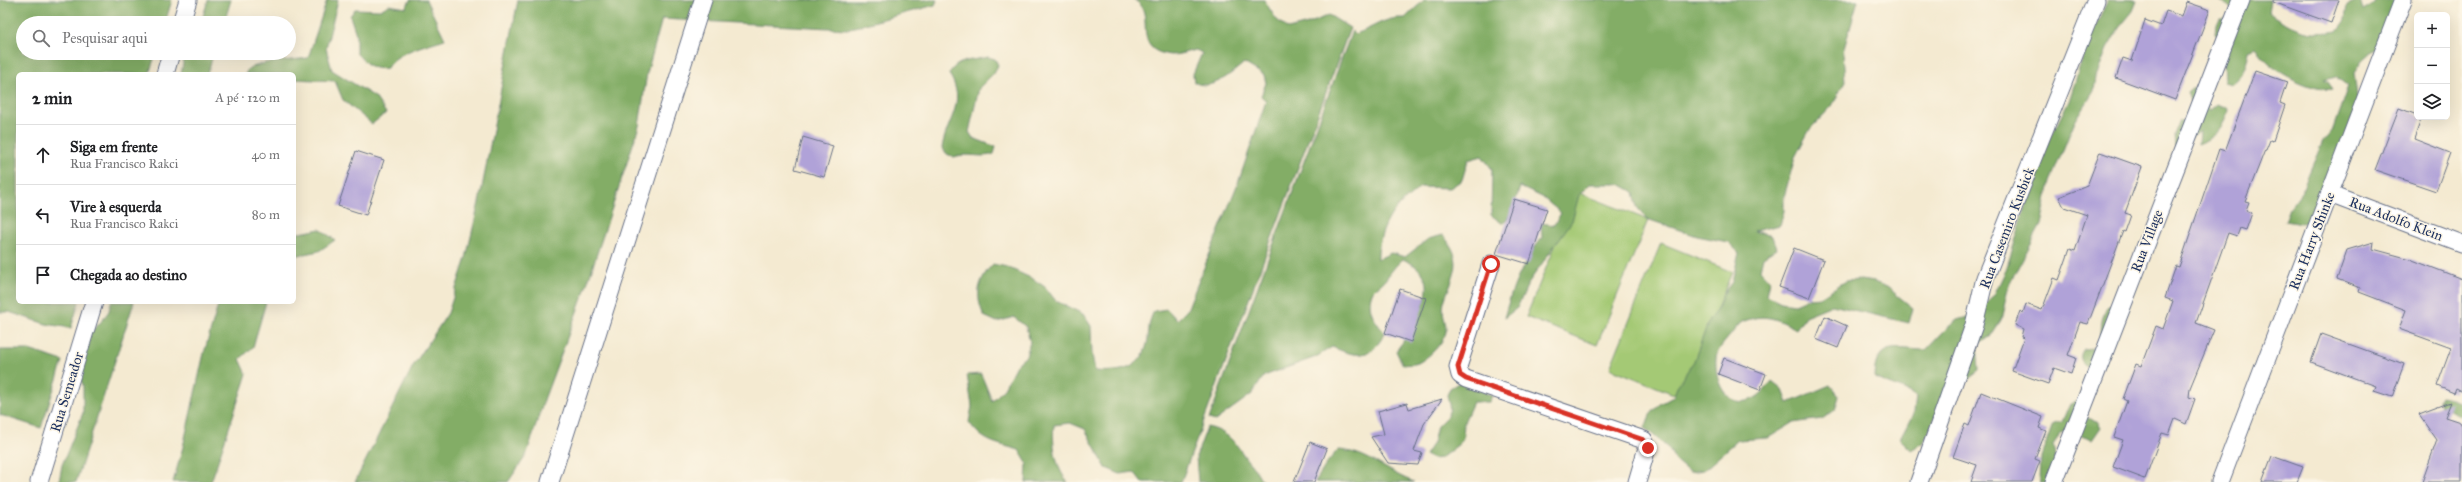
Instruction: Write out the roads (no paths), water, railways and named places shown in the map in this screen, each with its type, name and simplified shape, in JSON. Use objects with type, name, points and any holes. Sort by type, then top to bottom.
[{"type":"street","points":[[183,16],[188,0]]},
{"type":"street","points":[[550,482],[703,0]]},
{"type":"street","name":"Rua Casemiro Kusbick","points":[[1920,482],[1974,325],[1985,278],[2096,0]]},
{"type":"street","name":"Rua Village","points":[[2054,482],[2241,0]]},
{"type":"street","name":"Rua Harry Shinke","points":[[2220,482],[2403,0]]},
{"type":"street","points":[[166,72],[169,60]]},
{"type":"street","name":"Rua Adolfo Klein","points":[[2330,194],[2462,244]]},
{"type":"street","points":[[1491,264],[1458,367],[1460,375],[1466,379],[1644,440],[1648,448],[1637,482]]},
{"type":"street","name":"Rua Semeador","points":[[39,482],[93,304]]}]
